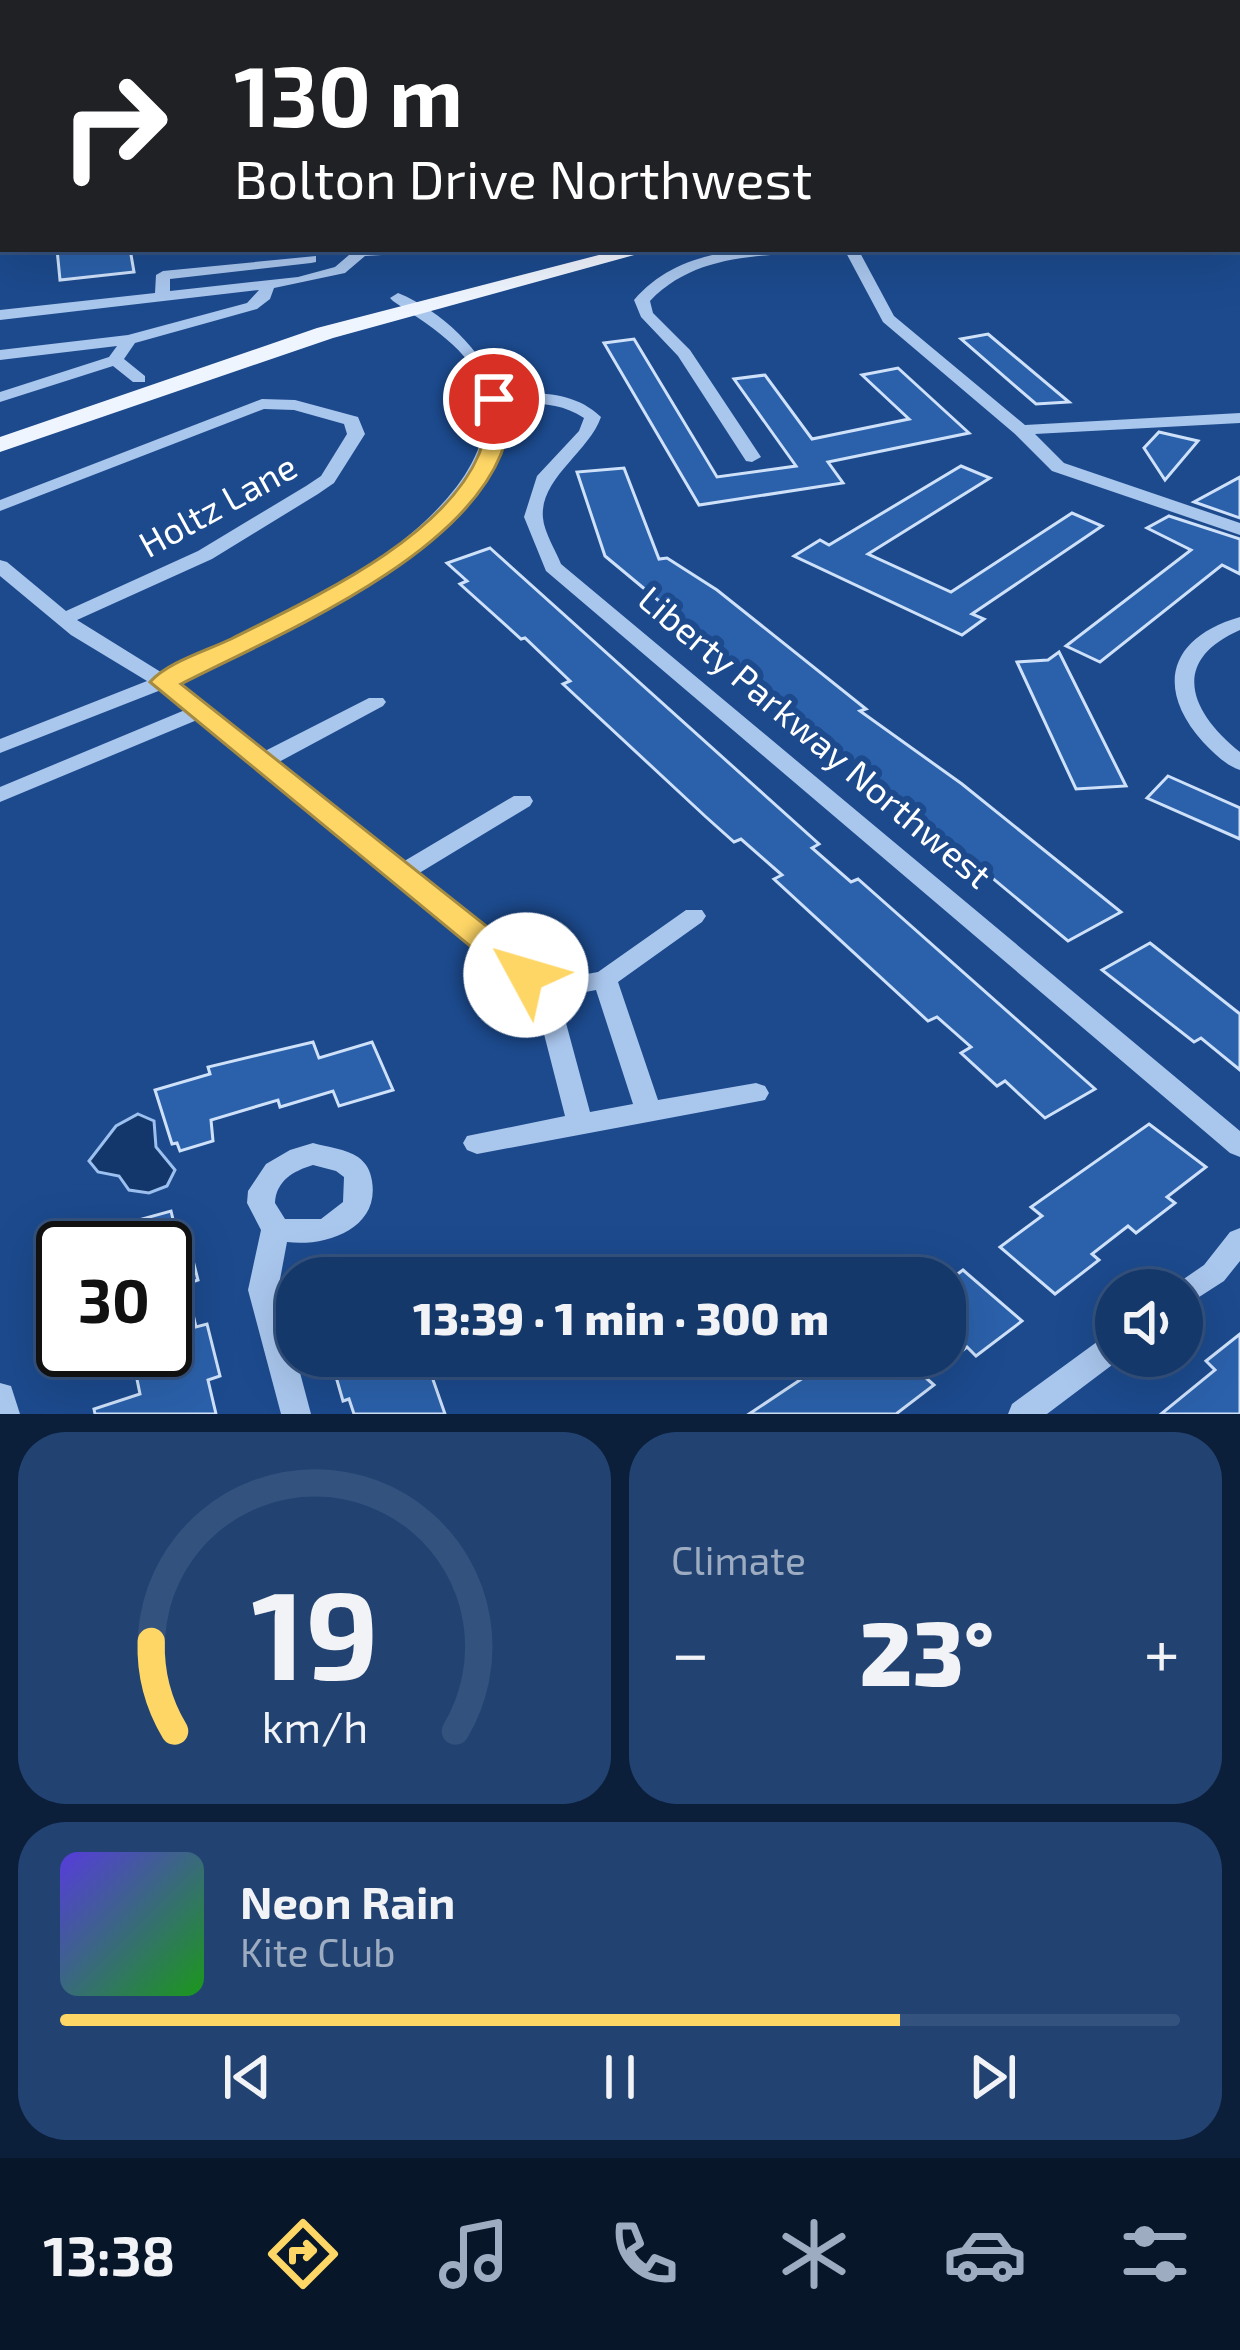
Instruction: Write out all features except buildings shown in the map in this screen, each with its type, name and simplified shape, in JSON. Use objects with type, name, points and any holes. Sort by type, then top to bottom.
[{"type":"main road","points":[[0,428],[139,379],[579,252]]},
{"type":"main road","points":[[0,445],[404,303],[633,252]]},
{"type":"street","points":[[0,315],[26,304],[292,282],[340,271],[362,252]]},
{"type":"street","points":[[752,457],[684,353],[646,314],[642,300],[655,284],[688,268],[753,252]]},
{"type":"street","points":[[853,252],[888,320],[1021,430],[1058,467],[1240,529]]},
{"type":"street","points":[[162,296],[163,275],[311,259]]},
{"type":"street","points":[[0,355],[129,340],[252,306],[265,296],[268,284]]},
{"type":"street","points":[[0,746],[163,682],[313,608],[406,549],[448,516],[489,457],[495,437],[494,399],[466,350],[404,303]]},
{"type":"street","points":[[0,397],[115,360],[129,340]]},
{"type":"street","points":[[115,360],[139,379]]},
{"type":"street","name":"Liberty Parkway Northwest","points":[[494,399],[557,399],[593,416],[587,433],[547,476],[533,517],[553,567],[1240,1145]]},
{"type":"street","name":"Holtz Lane","points":[[0,506],[262,404],[295,405],[352,421],[356,434],[328,479],[205,555],[66,618]]},
{"type":"street","points":[[1021,430],[1240,418]]},
{"type":"street","points":[[0,566],[78,631],[163,682],[545,992],[580,1124]]},
{"type":"street","points":[[1240,623],[1197,647],[1182,678],[1190,714],[1203,732],[1240,763]]},
{"type":"street","points":[[259,763],[376,702]]},
{"type":"street","points":[[0,795],[197,713]]},
{"type":"street","points":[[400,874],[522,801]]},
{"type":"street","points":[[545,992],[605,979],[694,916]]},
{"type":"street","points":[[605,979],[648,1110]]},
{"type":"street","points":[[477,1143],[756,1093]]},
{"type":"street","points":[[276,1228],[263,1290],[296,1414]]},
{"type":"street","points":[[1203,1281],[1240,1240]]},
{"type":"street","points":[[1023,1414],[1095,1361]]},
{"type":"street","points":[[0,1396],[5,1414]]},
{"type":"water","points":[[138,1114],[154,1121],[156,1147],[175,1170],[167,1186],[149,1193],[129,1190],[119,1176],[98,1172],[89,1161],[116,1126]]},
{"type":"route","points":[[494,399],[495,437],[489,457],[479,478],[448,516],[406,549],[313,608],[163,682],[526,975]]}]
